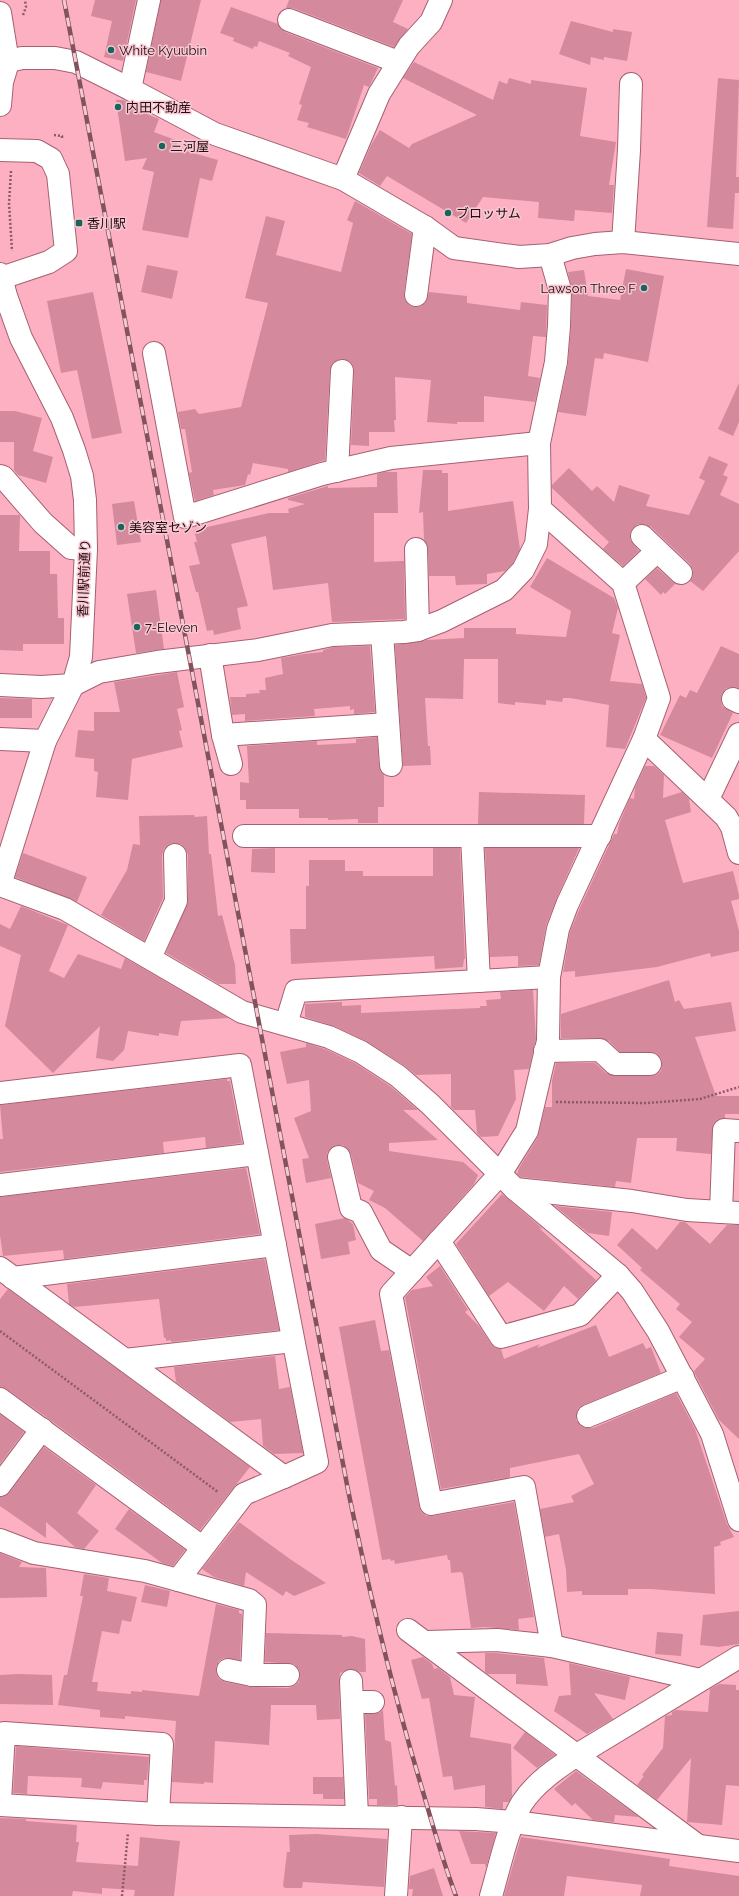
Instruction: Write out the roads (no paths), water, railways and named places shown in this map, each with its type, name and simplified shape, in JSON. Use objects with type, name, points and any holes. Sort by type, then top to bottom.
[{"type":"street","points":[[130,88],[149,0]]},
{"type":"street","points":[[343,179],[379,94],[409,46],[431,22],[441,0]]},
{"type":"street","points":[[0,13],[6,40],[0,105]]},
{"type":"street","points":[[289,20],[398,62]]},
{"type":"street","points":[[4,63],[35,58],[55,58],[76,62],[130,88],[216,134],[343,179],[425,227],[454,248],[519,257],[550,255],[572,248],[595,244],[623,242],[739,254]]},
{"type":"street","points":[[623,242],[629,150],[631,84]]},
{"type":"street","points":[[0,276],[49,262],[66,251],[58,174],[51,159],[37,151],[6,157]]},
{"type":"street","points":[[416,295],[425,227]]},
{"type":"street","points":[[0,685],[41,687],[73,685],[99,672],[157,662],[258,650],[332,635],[418,630],[442,621],[504,590],[524,570],[536,544],[540,509],[539,444],[556,362],[559,326],[560,290],[550,255]]},
{"type":"street","name":"香川駅前通り","points":[[0,276],[20,338],[62,418],[82,476],[86,500],[86,548],[81,657],[73,685],[44,741],[0,885]]},
{"type":"street","points":[[154,353],[185,517],[336,471],[390,458],[539,444]]},
{"type":"street","points":[[336,471],[342,371]]},
{"type":"street","points":[[0,476],[3,477],[43,523],[71,548],[86,548]]},
{"type":"street","points":[[540,509],[623,583],[659,698],[644,739],[567,905],[558,929],[549,977],[548,1041],[527,1131],[507,1181],[439,1241],[391,1294],[431,1504],[524,1487],[552,1646]]},
{"type":"street","points":[[623,583],[650,543],[681,573]]},
{"type":"street","points":[[416,549],[418,630]]},
{"type":"street","points":[[382,633],[390,766]]},
{"type":"street","points":[[210,655],[223,735],[231,764]]},
{"type":"street","points":[[223,735],[388,724]]},
{"type":"street","points":[[708,799],[739,734]]},
{"type":"street","points":[[0,739],[44,741]]},
{"type":"street","points":[[644,739],[726,817],[732,827],[739,852]]},
{"type":"street","points":[[244,836],[600,836]]},
{"type":"street","points":[[472,836],[479,981]]},
{"type":"street","points":[[150,958],[176,901],[175,855]]},
{"type":"street","points":[[0,885],[65,909],[242,1012],[329,1038],[361,1052],[398,1076],[430,1104],[507,1181],[618,1275],[632,1291],[658,1331],[732,1469],[739,1520]]},
{"type":"street","points":[[286,1024],[296,992],[549,977]]},
{"type":"street","points":[[545,1051],[600,1050],[615,1064],[650,1064]]},
{"type":"street","points":[[0,1093],[240,1065],[317,1462],[244,1494],[178,1580]]},
{"type":"street","points":[[507,1181],[730,1213],[724,1130],[739,1131]]},
{"type":"street","points":[[0,1185],[257,1154]]},
{"type":"street","points":[[339,1157],[351,1208],[361,1212],[381,1250],[412,1272]]},
{"type":"street","points":[[439,1241],[501,1337],[580,1315],[618,1275]]},
{"type":"street","points":[[7,1273],[275,1245]]},
{"type":"street","points":[[7,1273],[284,1477]]},
{"type":"street","points":[[125,1360],[293,1341]]},
{"type":"street","points":[[588,1416],[683,1377]]},
{"type":"street","points":[[0,1399],[202,1547]]},
{"type":"street","points":[[0,1485],[42,1429]]},
{"type":"street","points":[[0,1540],[34,1552],[145,1571],[249,1600],[255,1605],[252,1675]]},
{"type":"street","points":[[408,1630],[427,1642],[698,1846]]},
{"type":"street","points":[[427,1642],[497,1640],[552,1646],[700,1680]]},
{"type":"street","points":[[491,1896],[514,1822],[522,1803],[535,1788],[558,1768],[577,1755],[739,1657]]},
{"type":"street","points":[[228,1670],[252,1675],[288,1675]]},
{"type":"street","points":[[351,1681],[363,1702],[357,1816]]},
{"type":"street","points":[[0,1801],[2,1732],[162,1744],[158,1814]]},
{"type":"street","points":[[0,1805],[158,1814],[476,1819],[514,1822],[739,1851]]},
{"type":"street","points":[[396,1896],[401,1817]]},
{"type":"railway","points":[[64,0],[348,1490],[372,1598],[398,1704],[445,1866],[456,1896]]},
{"type":"place","name":"White Kyuubin","points":[[111,50]]},
{"type":"place","name":"内田不動産","points":[[118,107]]},
{"type":"place","name":"三河屋","points":[[162,146]]},
{"type":"place","name":"ブロッサム","points":[[448,213]]},
{"type":"place","name":"香川駅","points":[[79,223]]},
{"type":"place","name":"Lawson Three F","points":[[644,288]]},
{"type":"place","name":"美容室セゾン","points":[[121,527]]},
{"type":"place","name":"7-Eleven","points":[[137,627]]}]
